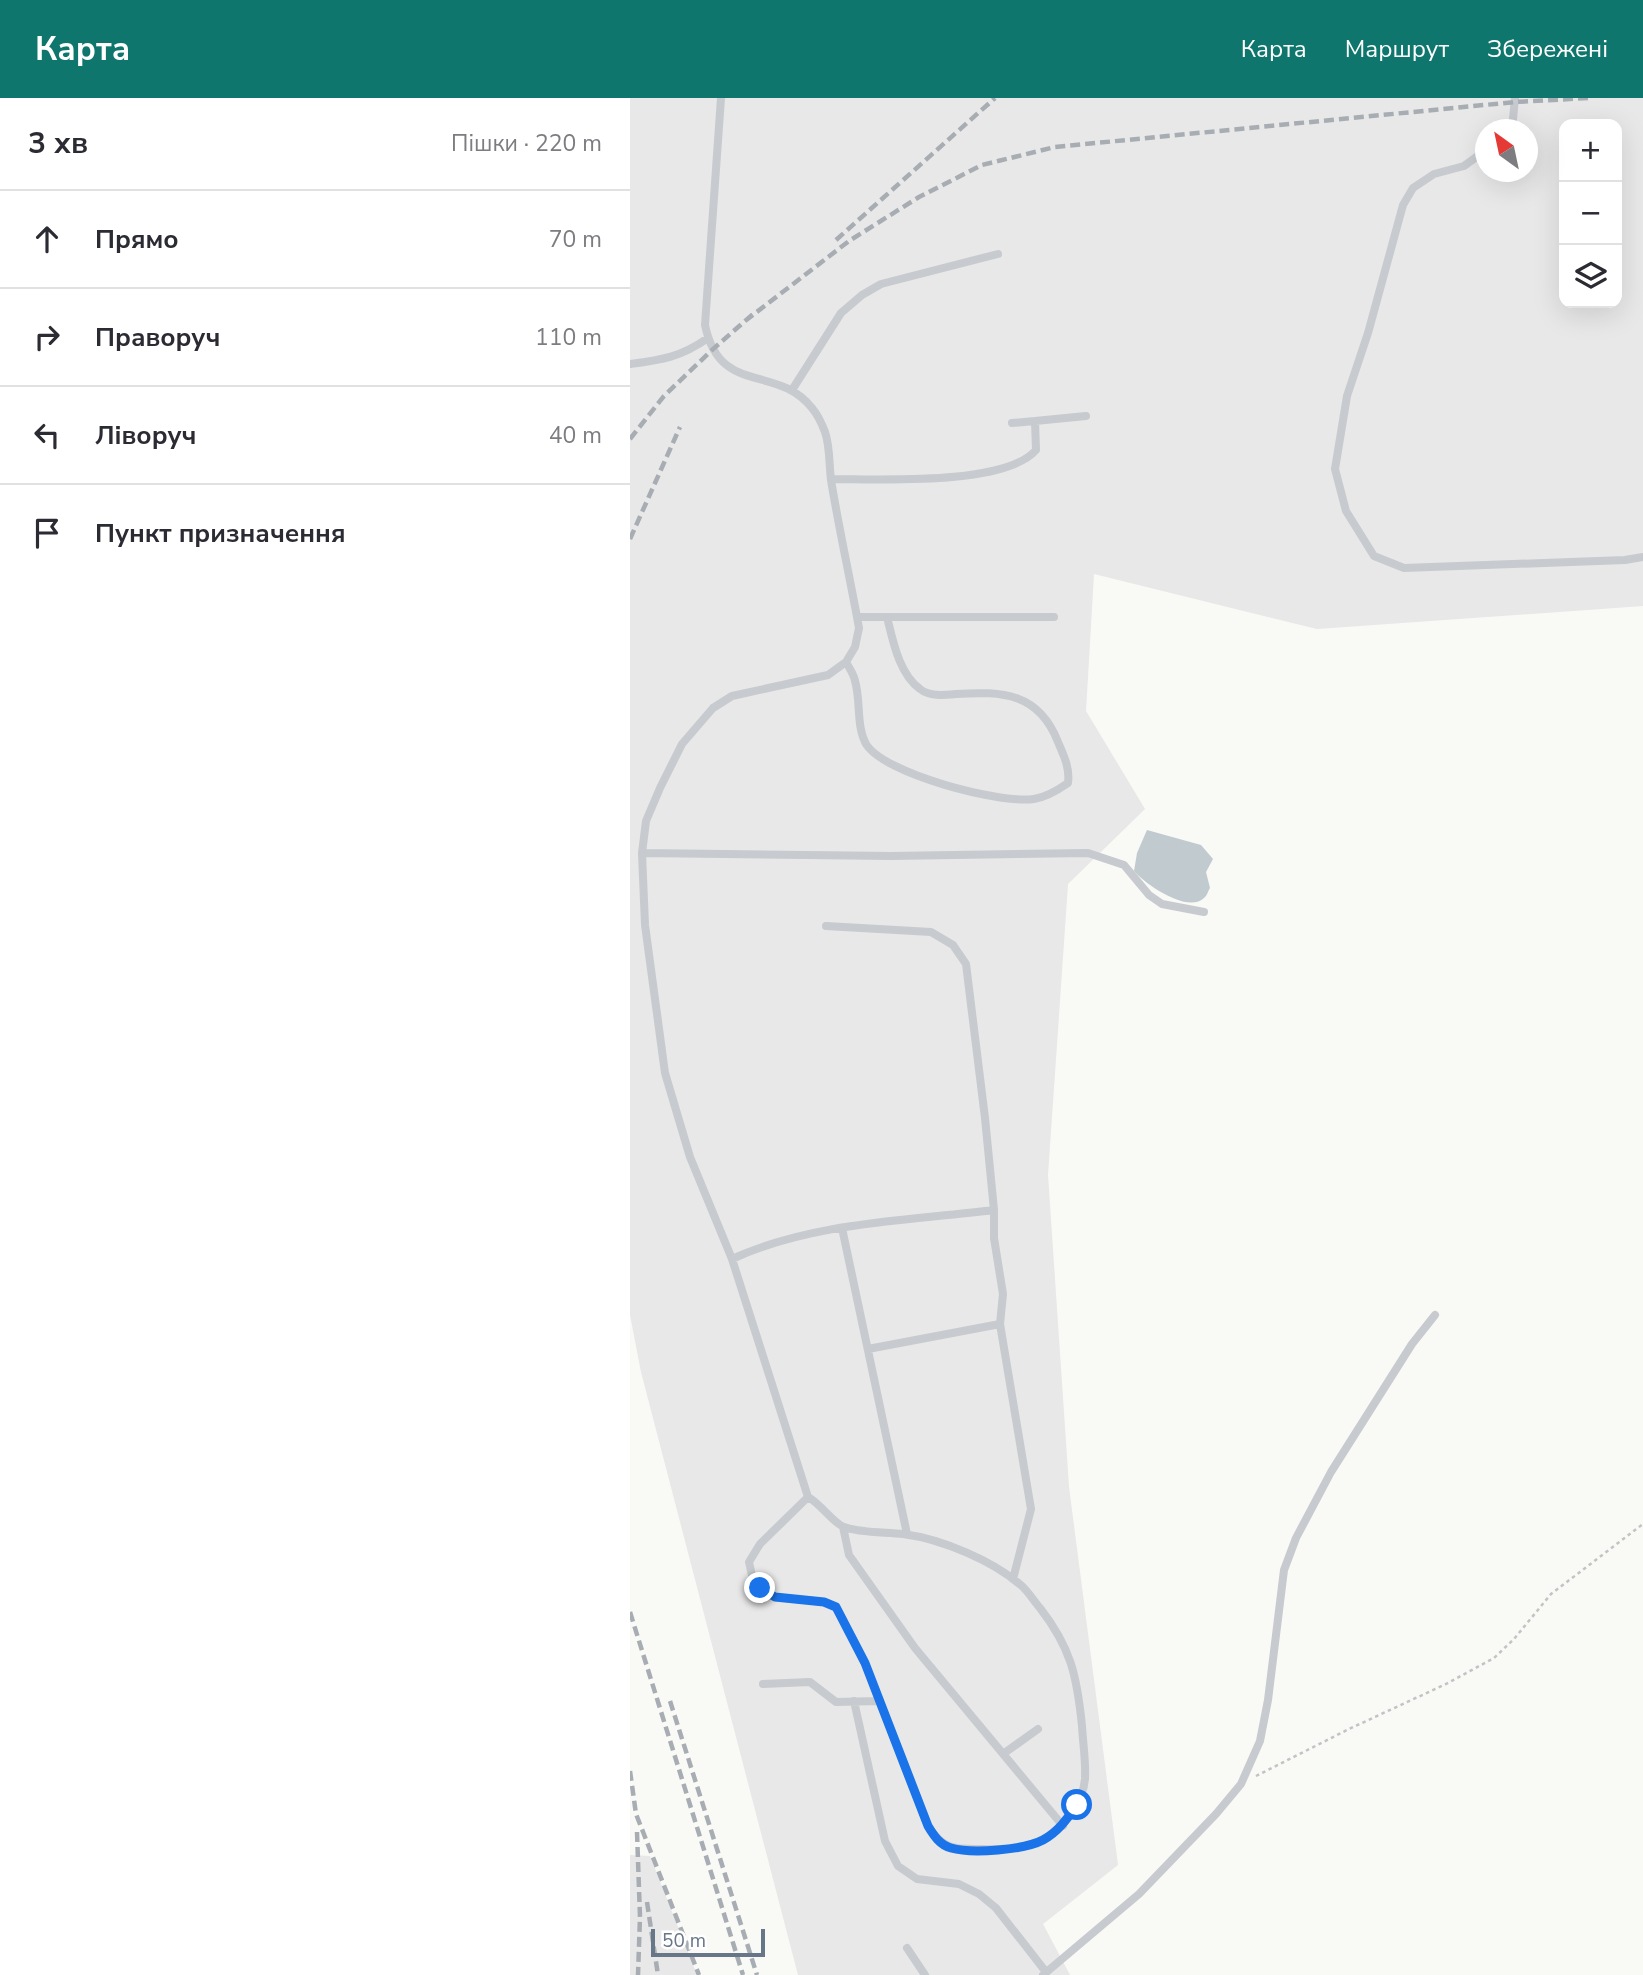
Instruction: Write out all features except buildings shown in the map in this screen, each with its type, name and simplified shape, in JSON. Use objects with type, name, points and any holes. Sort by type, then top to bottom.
[{"type":"lane","points":[[721,98],[705,325],[708,338],[712,350],[723,365],[732,371],[792,390],[813,408],[826,434],[831,479],[859,628],[855,647],[846,662],[828,675],[732,696],[713,708],[682,744],[646,821],[642,853],[645,925],[665,1073],[690,1157],[732,1259],[808,1497],[843,1527],[849,1555],[915,1648],[1063,1826]]},
{"type":"lane","points":[[1513,119],[1515,98]]},
{"type":"lane","points":[[1475,158],[1464,166],[1434,174],[1413,188],[1403,205],[1368,333],[1347,396],[1335,469],[1346,511],[1374,556],[1404,568],[1625,560],[1643,557]]},
{"type":"lane","points":[[792,390],[841,313],[862,295],[881,284],[999,254]]},
{"type":"lane","points":[[630,364],[680,355],[708,338]]},
{"type":"lane","points":[[1012,423],[1086,416]]},
{"type":"lane","points":[[831,479],[958,476],[1001,469],[1020,463],[1036,450],[1035,421]]},
{"type":"lane","points":[[857,617],[1054,617]]},
{"type":"lane","points":[[846,662],[855,678],[862,734],[875,755],[886,762],[940,785],[1009,798],[1033,799],[1058,790],[1068,783],[1069,772],[1065,758],[1054,730],[1041,710],[1024,700],[987,692],[939,695],[922,691],[908,678],[887,617]]},
{"type":"lane","points":[[642,853],[891,856],[1088,853],[1124,864],[1149,895],[1162,904],[1204,912]]},
{"type":"lane","points":[[826,926],[931,932],[953,945],[966,964],[994,1210],[994,1238],[1003,1294],[1000,1324],[1031,1509],[1013,1579]]},
{"type":"lane","points":[[732,1259],[763,1245],[811,1232],[994,1210]]},
{"type":"lane","points":[[842,1228],[907,1535]]},
{"type":"lane","points":[[854,1701],[885,1841],[898,1866],[917,1879],[959,1884],[979,1894],[996,1908],[1045,1973],[1139,1894],[1241,1784],[1260,1741],[1268,1700],[1284,1570],[1296,1538],[1331,1472],[1412,1344],[1435,1315]]},
{"type":"lane","points":[[868,1349],[1000,1324]]},
{"type":"lane","points":[[808,1497],[760,1544],[749,1562],[753,1580],[775,1597],[824,1602],[836,1607],[865,1663],[928,1826],[941,1843],[952,1849],[1005,1850],[1027,1847],[1045,1839],[1063,1826],[1077,1805],[1085,1782],[1077,1679],[1069,1654],[1053,1625],[1025,1589],[998,1568],[972,1554],[907,1535],[843,1527]]},
{"type":"lane","points":[[763,1684],[810,1682],[836,1702],[880,1701]]},
{"type":"lane","points":[[1003,1754],[1038,1729]]},
{"type":"lane","points":[[907,1948],[925,1975]]},
{"type":"path","points":[[1241,1784],[1494,1658],[1514,1639],[1551,1594],[1643,1524]]},
{"type":"shaded area","points":[[630,98],[1643,98],[1643,606],[1317,629],[1094,574],[1086,711],[1145,809],[1068,884],[1048,1175],[1069,1487],[1118,1865],[1043,1924],[1070,1975],[798,1975],[641,1372],[630,1315]]},
{"type":"shaded area","points":[[1147,830],[1201,845],[1213,859],[1206,872],[1210,888],[1205,897],[1197,902],[1178,900],[1147,883],[1134,871],[1137,853]]},
{"type":"shaded area","points":[[630,1855],[650,1856],[697,1975],[630,1975]]},
{"type":"railway","points":[[836,240],[995,98]]},
{"type":"railway","points":[[745,321],[849,241],[919,197],[982,165],[1055,147],[1515,102],[1589,98]]},
{"type":"railway","points":[[630,439],[664,396],[753,314]]},
{"type":"railway","points":[[630,539],[680,427]]},
{"type":"railway","points":[[630,1612],[743,1975]]},
{"type":"railway","points":[[670,1701],[757,1975]]},
{"type":"railway","points":[[630,1771],[636,1814],[699,1975]]},
{"type":"railway","points":[[637,1832],[640,1917],[638,1975]]},
{"type":"railway","points":[[647,1902],[658,1975]]},
{"type":"route","points":[[760,1588],[775,1597],[824,1602],[836,1607],[865,1663],[928,1826],[941,1843],[952,1849],[1005,1850],[1027,1847],[1045,1839],[1063,1826],[1077,1805]]}]
